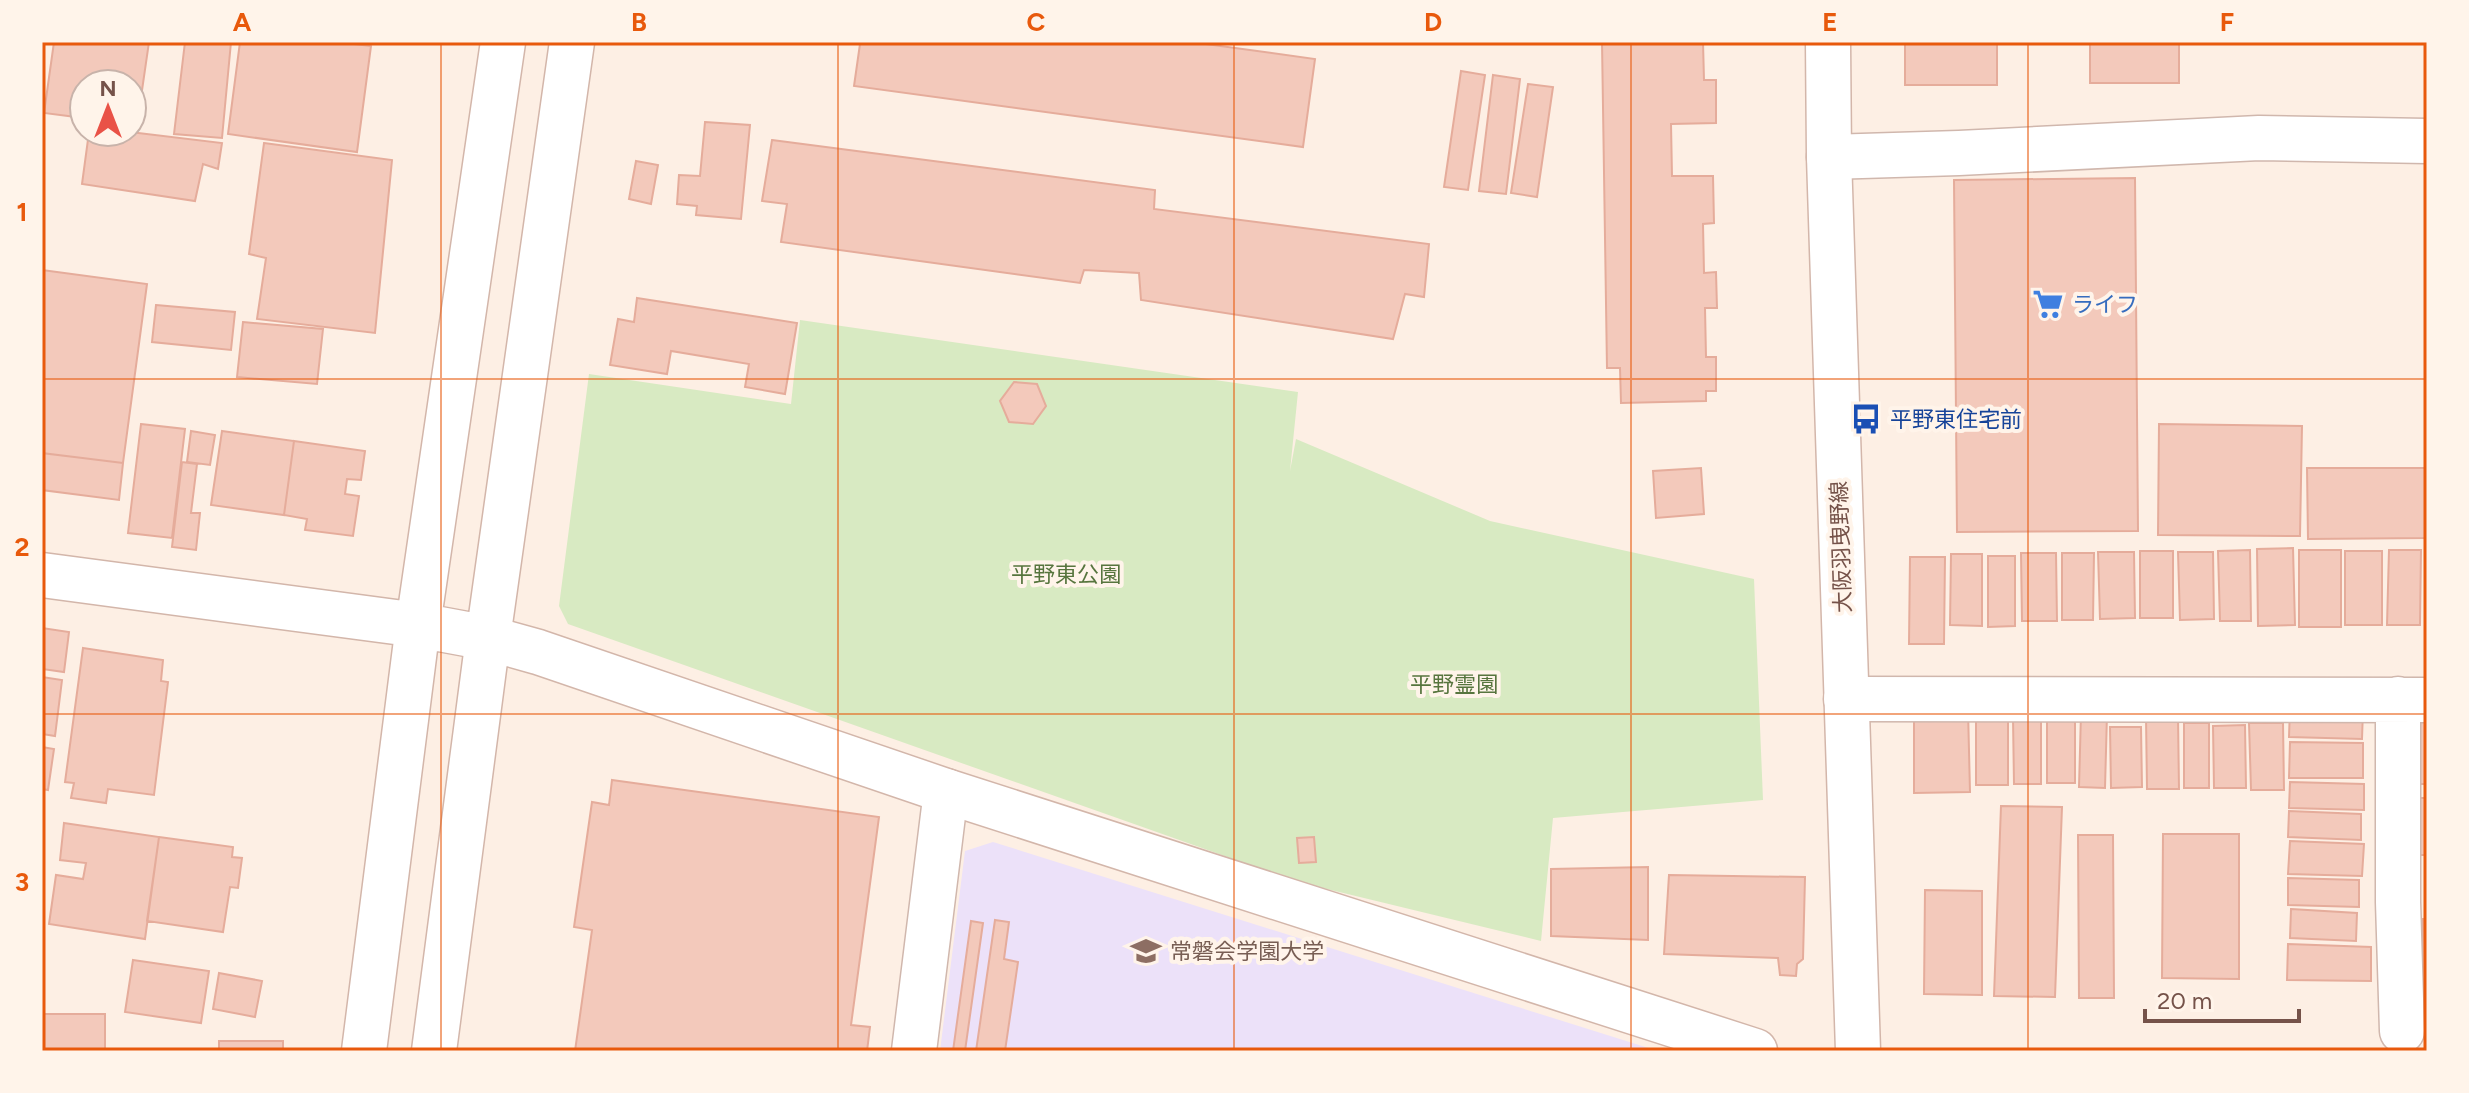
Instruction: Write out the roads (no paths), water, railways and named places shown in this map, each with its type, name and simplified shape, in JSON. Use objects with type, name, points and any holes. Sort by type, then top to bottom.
[{"type":"street","points":[[364,1051],[418,625],[503,42]]},
{"type":"street","points":[[434,1051],[488,638],[572,42]]},
{"type":"street","name":"大阪羽曳野線","points":[[1828,42],[1829,157],[1858,1051]]},
{"type":"street","points":[[1829,157],[2259,138],[2427,141]]},
{"type":"street","points":[[42,575],[418,625],[488,638],[538,652],[946,791],[1755,1051]]},
{"type":"street","points":[[1846,699],[2412,700],[2412,903],[2402,1031]]},
{"type":"street","points":[[914,1051],[946,791]]},
{"type":"place","name":"ライフ","points":[[2048,304]]},
{"type":"place","name":"平野東住宅前","points":[[1866,419]]},
{"type":"place","name":"常磐会学園大学","points":[[1146,951]]},
{"type":"park label","name":"平野東公園","points":[[1066,574]]},
{"type":"park label","name":"平野霊園","points":[[1454,684]]}]
